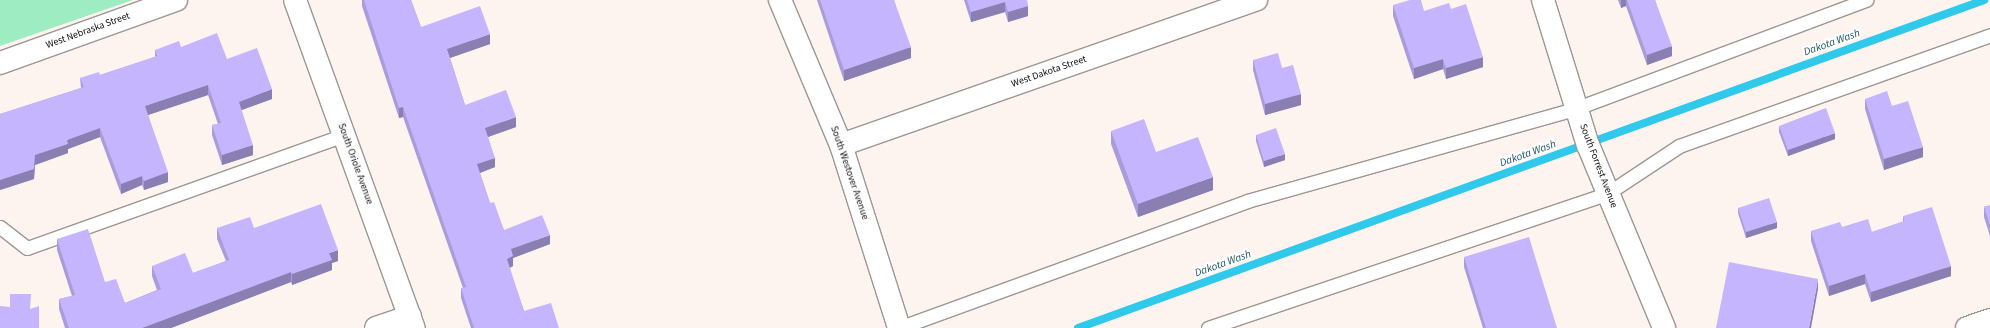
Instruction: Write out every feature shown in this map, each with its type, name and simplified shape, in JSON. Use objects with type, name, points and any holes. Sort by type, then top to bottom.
[{"type":"street","name":"West Nebraska Street","points":[[0,63],[176,0]]},
{"type":"street","name":"South Oriole Avenue","points":[[295,0],[412,322]]},
{"type":"street","name":"South Westover Avenue","points":[[780,0],[841,145],[899,328]]},
{"type":"street","name":"West Dakota Street","points":[[841,145],[1256,0]]},
{"type":"street","name":"South Forrest Avenue","points":[[1543,0],[1588,145],[1664,328]]},
{"type":"street","points":[[1967,328],[1990,320]]},
{"type":"street","points":[[376,328],[412,322]]},
{"type":"lane","points":[[899,328],[1247,201],[1577,108],[1866,0]]},
{"type":"lane","points":[[1208,328],[1608,193],[1679,146],[1990,35]]},
{"type":"lane","points":[[0,227],[27,248],[345,135]]},
{"type":"green space","points":[[0,0],[133,0],[0,46]]},
{"type":"building","points":[[364,0],[411,0],[421,27],[480,6],[490,34],[447,49],[465,105],[506,90],[516,117],[485,128],[495,158],[477,164],[490,203],[494,202],[504,230],[542,215],[550,235],[511,249],[513,256],[507,259],[524,311],[551,303],[559,328],[474,328],[461,288],[466,287],[403,107],[399,108]]},
{"type":"building","points":[[820,0],[894,0],[911,47],[844,70]]},
{"type":"building","points":[[967,0],[1027,0],[1028,6],[1008,12],[1005,2],[971,12]]},
{"type":"building","points":[[1410,0],[1421,0],[1424,11],[1449,3],[1451,9],[1466,4],[1483,57],[1446,68],[1443,59],[1414,68],[1393,5]]},
{"type":"building","points":[[1627,0],[1655,0],[1672,46],[1647,55]]},
{"type":"building","points":[[217,33],[227,59],[257,48],[272,89],[239,102],[253,145],[222,155],[212,125],[221,123],[208,85],[145,106],[168,172],[144,181],[142,176],[121,184],[100,128],[67,140],[68,144],[35,155],[34,169],[0,180],[0,114],[84,87],[80,78],[99,72],[100,75],[157,56],[155,50],[179,41],[181,47]]},
{"type":"building","points":[[1278,53],[1282,68],[1293,65],[1301,94],[1265,104],[1253,60]]},
{"type":"building","points":[[1887,91],[1892,106],[1908,101],[1923,147],[1884,159],[1865,99]]},
{"type":"building","points":[[1826,108],[1835,133],[1788,150],[1779,126]]},
{"type":"building","points":[[1144,119],[1156,152],[1198,137],[1213,177],[1138,204],[1111,131]]},
{"type":"building","points":[[1276,128],[1285,154],[1264,161],[1256,135]]},
{"type":"building","points":[[1769,198],[1777,222],[1746,232],[1738,208]]},
{"type":"building","points":[[321,204],[338,250],[329,253],[332,260],[292,274],[291,272],[142,328],[69,328],[59,299],[75,295],[57,239],[88,229],[105,282],[116,279],[125,303],[161,289],[152,266],[185,253],[193,273],[229,260],[217,228],[250,217],[254,228]]},
{"type":"building","points":[[1990,205],[1990,225],[1984,207]]},
{"type":"building","points":[[1932,207],[1951,266],[1871,292],[1865,274],[1829,286],[1811,231],[1840,222],[1842,227],[1868,219],[1872,232],[1904,221],[1903,216]]},
{"type":"building","points":[[1529,237],[1557,328],[1486,328],[1464,257]]},
{"type":"building","points":[[1729,262],[1818,279],[1809,328],[1716,328]]},
{"type":"building","points":[[10,294],[31,294],[30,309],[39,306],[39,328],[0,328],[0,306],[10,307]]},
{"type":"waterway","name":"Dakota Wash","points":[[1078,328],[1984,0]]}]
